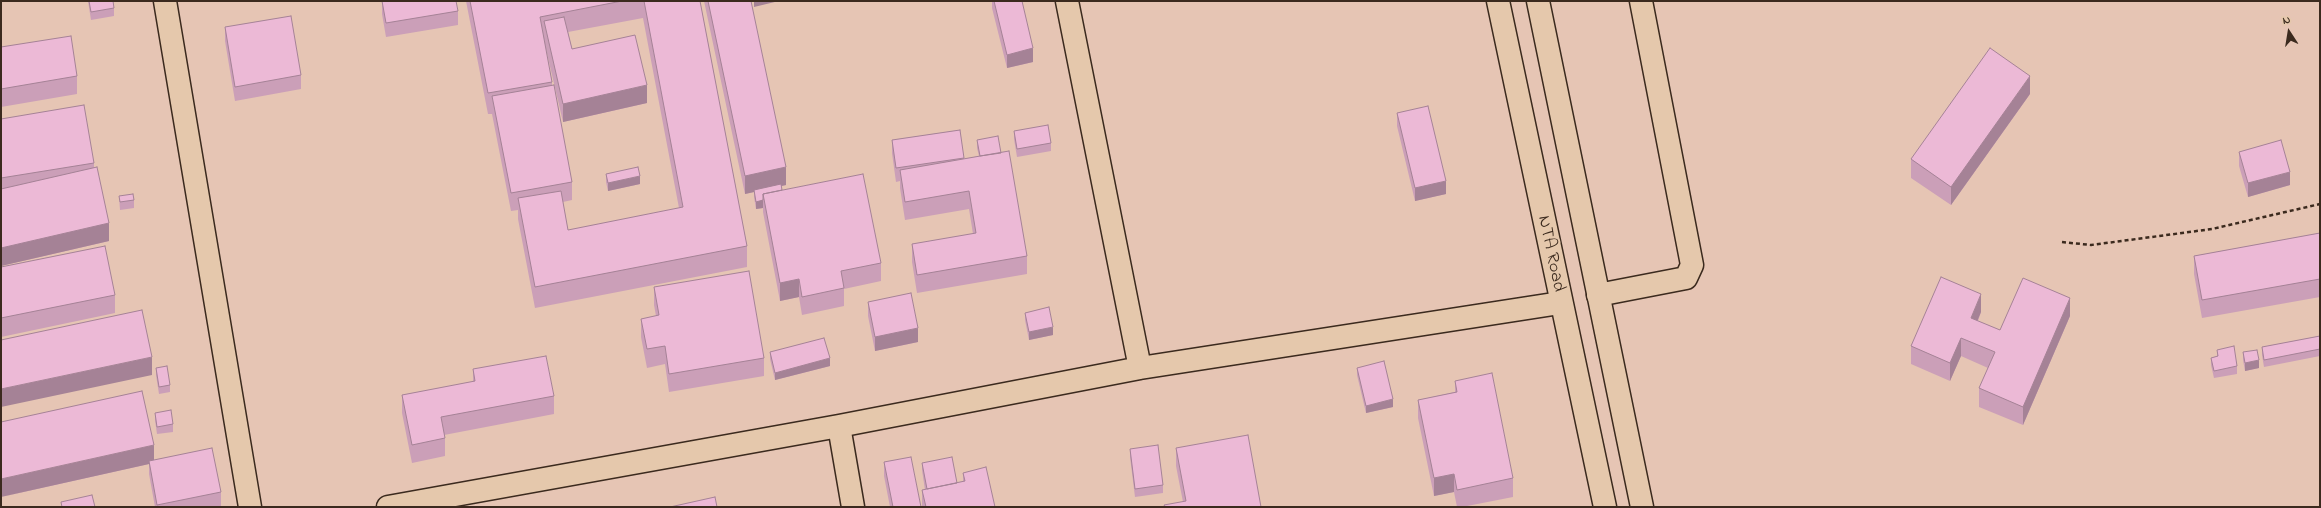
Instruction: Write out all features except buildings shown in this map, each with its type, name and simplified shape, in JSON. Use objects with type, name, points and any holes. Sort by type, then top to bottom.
[{"type":"street","points":[[165,1],[250,507]]},
{"type":"street","points":[[1067,1],[1140,368]]},
{"type":"street","name":"NTA Road","points":[[1498,1],[1560,303],[1605,507]]},
{"type":"street","points":[[1538,1],[1642,507]]},
{"type":"street","points":[[1598,295],[1686,278],[1692,264],[1641,1]]},
{"type":"street","points":[[388,507],[430,503],[1140,368],[1560,303]]},
{"type":"street","points":[[839,426],[853,507]]},
{"type":"path","points":[[2062,242],[2091,245],[2212,229],[2320,204]]}]
